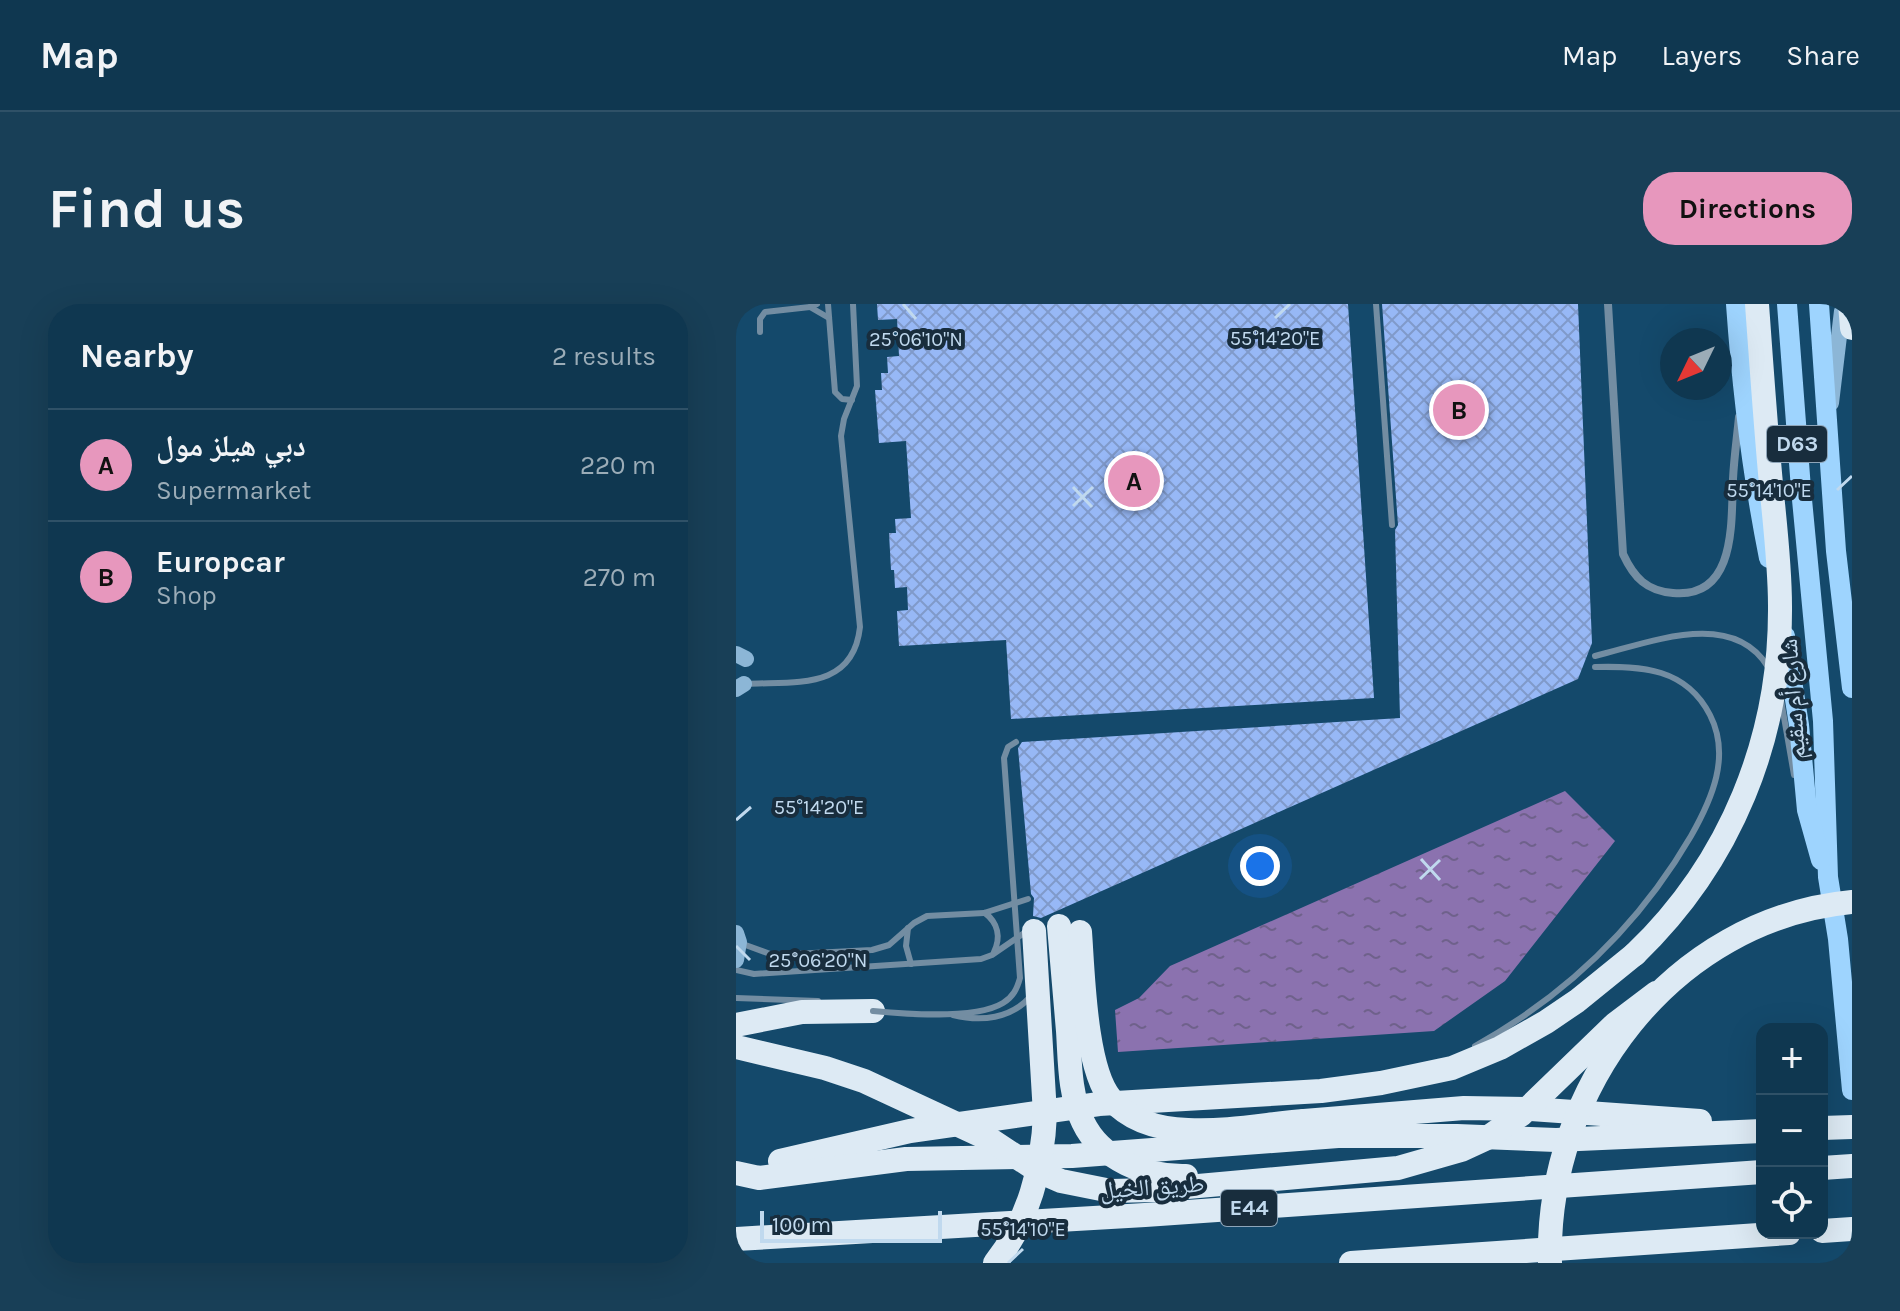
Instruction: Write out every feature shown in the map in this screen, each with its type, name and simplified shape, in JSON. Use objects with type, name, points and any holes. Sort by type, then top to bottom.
[{"type":"highway","points":[[736,1172],[910,1131],[1083,1106],[1321,1091],[1423,1075],[1485,1056],[1531,1031],[1577,1001],[1635,954],[1689,896],[1730,829],[1758,757],[1773,695],[1780,631],[1779,580],[1757,304]]},
{"type":"highway","points":[[1850,304],[1852,328]]},
{"type":"highway","points":[[736,1047],[825,1068],[864,1081],[991,1140],[1045,1175],[1111,1191],[1398,1168],[1446,1155],[1487,1138],[1522,1114],[1609,1029],[1703,956],[1745,933],[1791,915],[1852,902]]},
{"type":"highway","points":[[1049,930],[1074,1092],[1083,1122],[1098,1142],[1126,1164],[1153,1173],[1276,1179]]},
{"type":"highway","points":[[1049,930],[1087,1023],[1103,1087],[1123,1110],[1151,1124],[1187,1130],[1464,1108],[1756,1123]]},
{"type":"highway","points":[[995,1263],[1019,1225],[1044,1140],[1049,930]]},
{"type":"highway","points":[[1550,1263],[1554,1191],[1576,1117],[1613,1050],[1656,993]]},
{"type":"highway","points":[[736,1025],[802,1012],[873,1011]]},
{"type":"highway","points":[[1828,1128],[1852,1127]]},
{"type":"highway","points":[[736,1172],[759,1178],[906,1159],[1072,1156],[1338,1136],[1441,1135],[1556,1140],[1756,1131]]},
{"type":"highway","points":[[1828,1168],[1852,1166]]},
{"type":"highway","name":"طريق الخيل","points":[[736,1239],[1161,1214],[1756,1172]]},
{"type":"highway","points":[[1828,1231],[1852,1229]]},
{"type":"highway","points":[[1351,1263],[1756,1235]]},
{"type":"main road","points":[[1736,304],[1742,393],[1754,484],[1793,680],[1807,810],[1812,835],[1828,877]]},
{"type":"main road","name":"شارع أم سقيم","points":[[1787,304],[1823,721],[1828,877],[1838,939],[1852,1090]]},
{"type":"main road","name":"D63","points":[[1819,304],[1836,551],[1852,688]]},
{"type":"main road","points":[[1829,417],[1842,304]]},
{"type":"main road","points":[[736,960],[738,937]]},
{"type":"street","points":[[1608,304],[1623,554],[1631,571],[1644,585],[1661,592],[1680,594],[1698,589],[1713,579],[1724,564],[1730,547],[1733,475],[1742,393]]},
{"type":"lane","points":[[828,304],[835,392],[842,399],[852,400]]},
{"type":"lane","points":[[739,686],[818,680],[840,670],[855,651],[860,627],[841,436],[857,378],[853,304]]},
{"type":"lane","points":[[1376,304],[1392,525]]},
{"type":"lane","points":[[760,332],[760,319],[765,312],[813,306],[829,318]]},
{"type":"lane","points":[[1595,656],[1699,634],[1727,636],[1750,644],[1775,680],[1796,783],[1807,810]]},
{"type":"lane","points":[[1471,1048],[1531,1012],[1611,944],[1658,887],[1711,798],[1720,748],[1712,719],[1697,695],[1679,679],[1661,672],[1641,668],[1595,667]]},
{"type":"lane","points":[[950,1014],[1001,1005],[1010,998],[1020,978],[1004,758],[1008,747],[1016,742]]},
{"type":"lane","points":[[738,937],[755,950],[773,955],[872,950],[889,945],[927,916],[984,913],[1028,899]]},
{"type":"lane","points":[[984,913],[993,921],[998,932],[992,955]]},
{"type":"lane","points":[[908,928],[906,946],[911,964]]},
{"type":"lane","points":[[835,1003],[873,1011],[950,1014],[979,1019],[1006,1015],[1026,1003],[1033,994],[1042,973],[1049,930]]},
{"type":"lane","points":[[736,970],[754,974],[975,960],[1049,930]]},
{"type":"lane","points":[[736,998],[822,1001]]},
{"type":"lane","points":[[1423,1075],[1453,1058]]},
{"type":"water","points":[[1565,791],[1615,841],[1505,981],[1434,1031],[1118,1052],[1115,1010],[1139,998],[1170,966]]},
{"type":"building","points":[[877,304],[1348,304],[1374,698],[1011,719],[1006,640],[899,646],[897,611],[908,610],[907,587],[895,588],[889,533],[896,533],[895,519],[911,518],[906,441],[879,443],[875,390],[882,390],[881,373],[888,373],[887,357],[899,356],[897,319],[878,320]]},
{"type":"building","points":[[1382,304],[1578,304],[1592,643],[1578,679],[1041,918],[1033,916],[1034,898],[1031,894],[1018,748],[1022,742],[1400,718],[1395,530],[1398,525]]},
{"type":"place","name":"Europcar","points":[[1459,410]]},
{"type":"place","name":"دبي هيلز مول","points":[[1134,481]]}]
